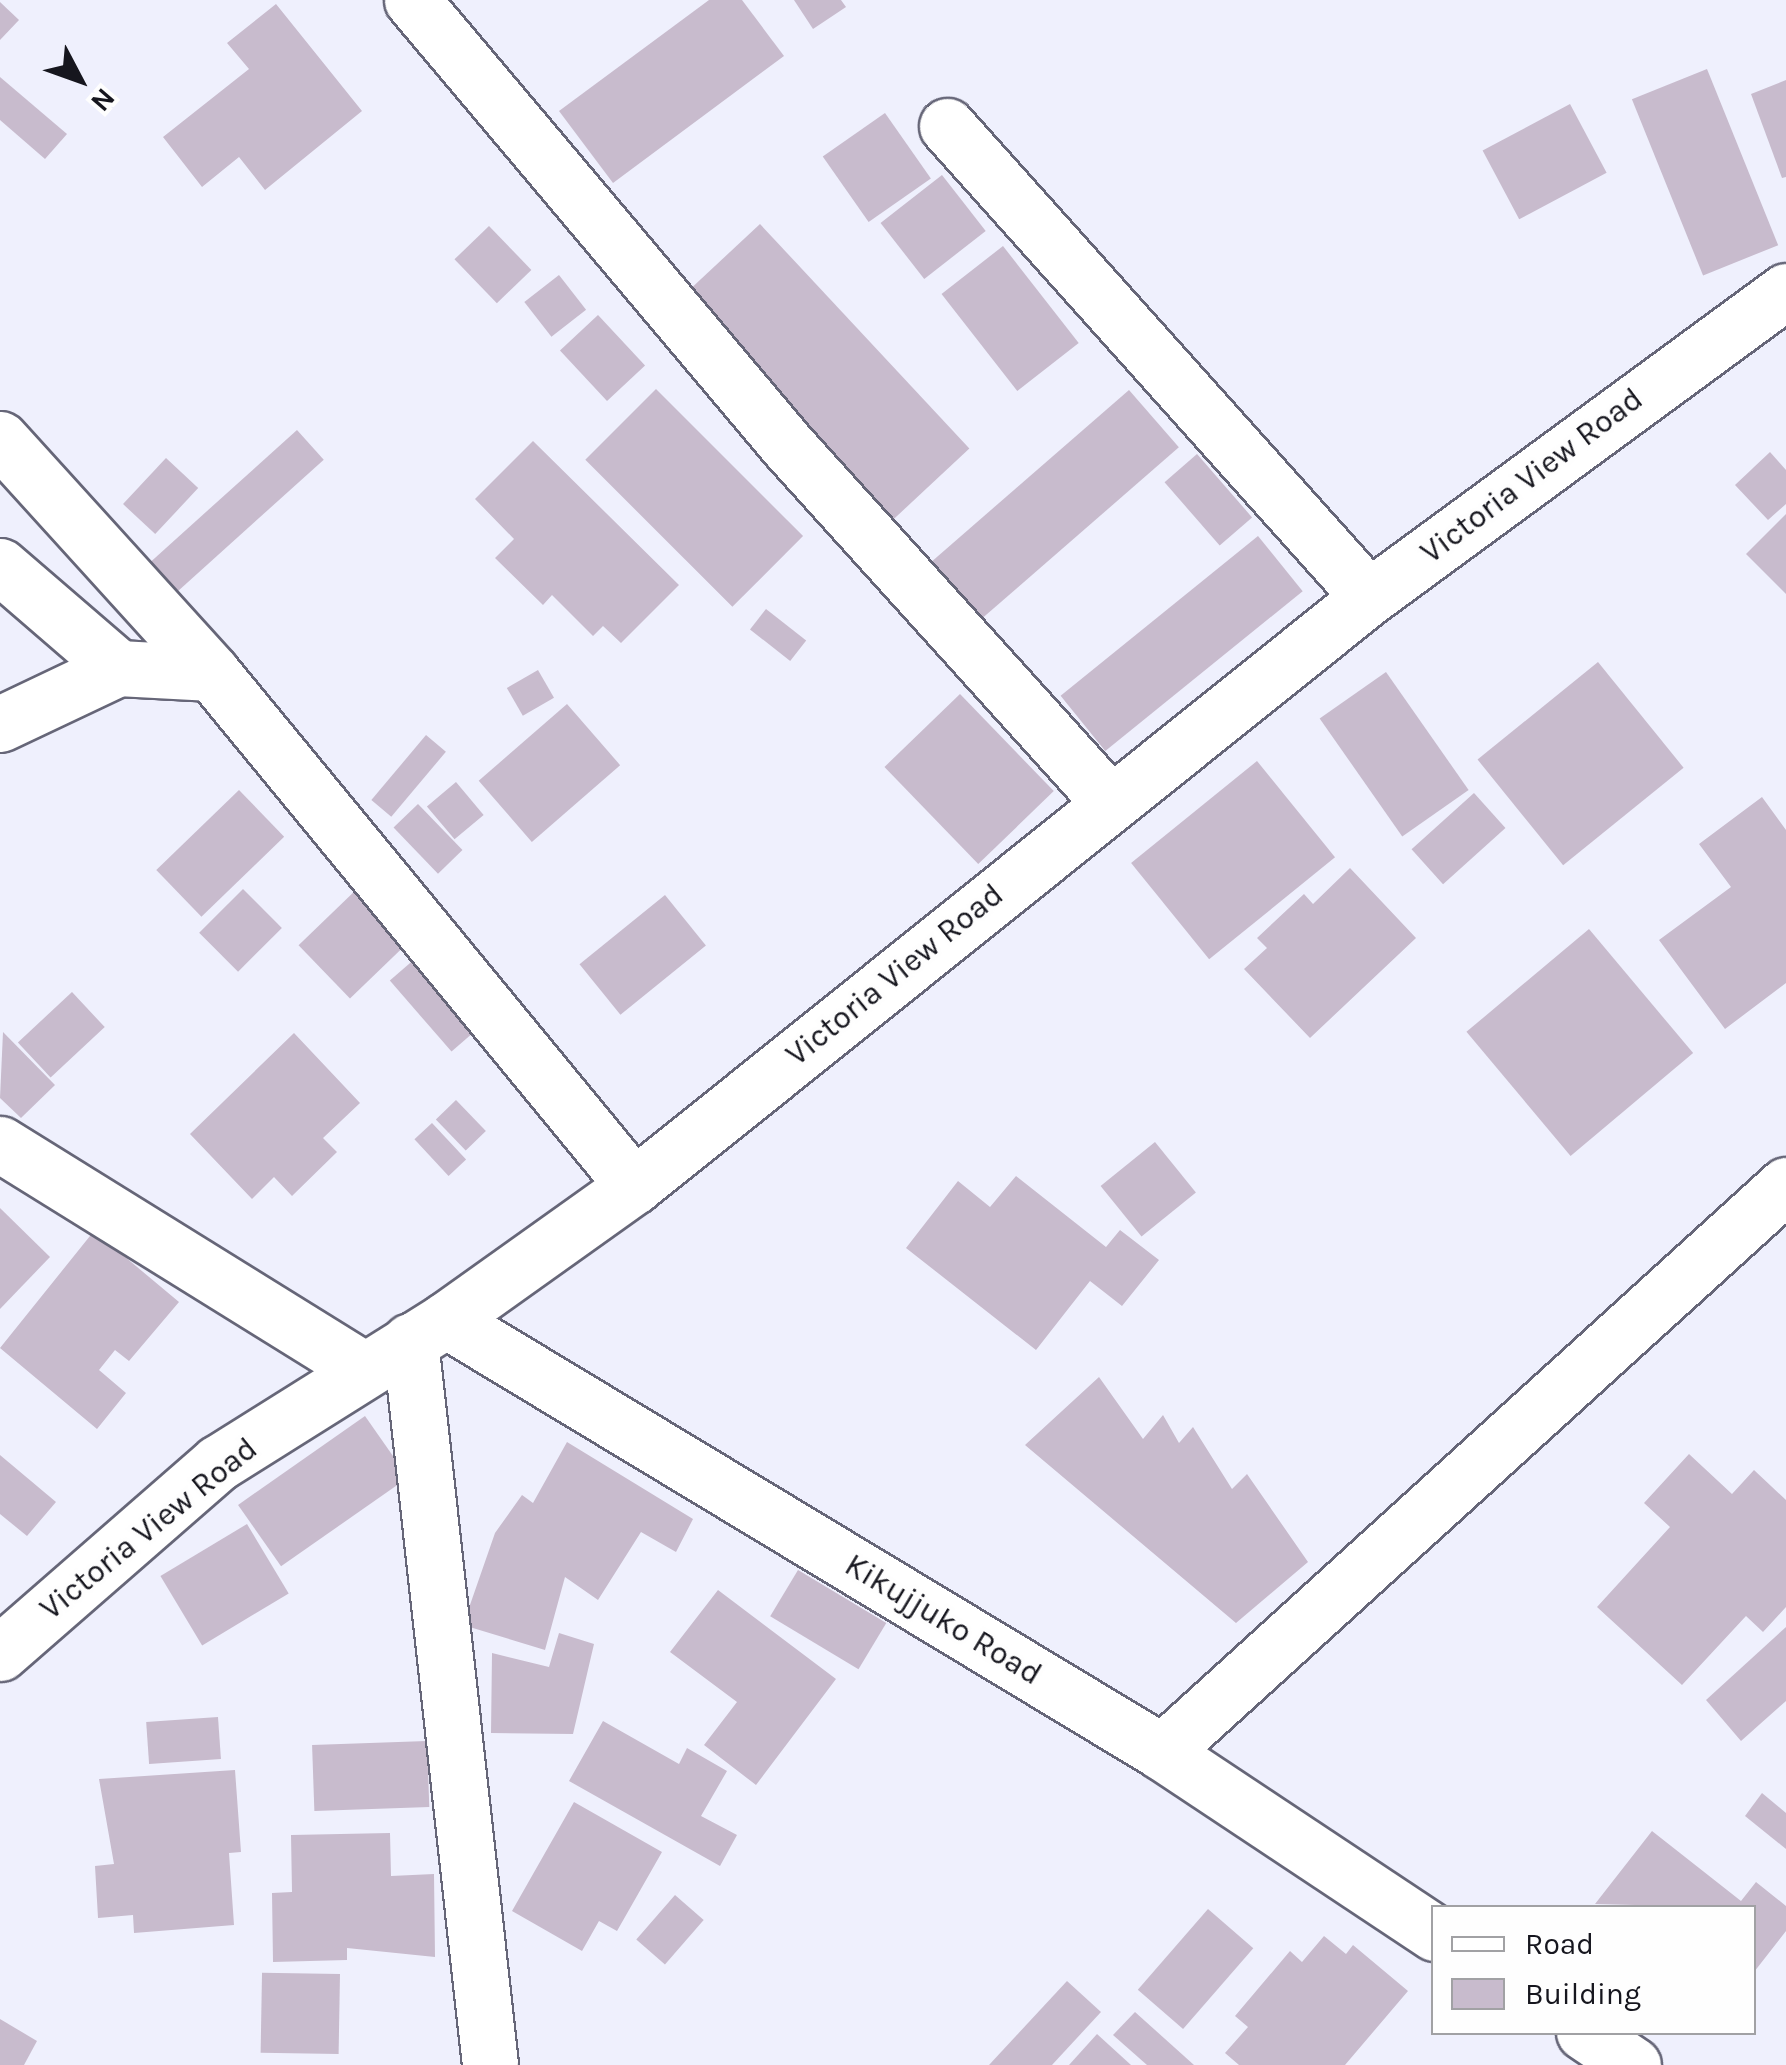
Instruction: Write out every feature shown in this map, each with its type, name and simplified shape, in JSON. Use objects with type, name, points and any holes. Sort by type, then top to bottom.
[{"type":"street","points":[[412,0],[787,445],[1110,803]]},
{"type":"street","points":[[947,126],[1369,597]]},
{"type":"street","name":"Victoria View Road","points":[[0,1653],[218,1463],[428,1330],[634,1186],[1369,597],[1786,291]]},
{"type":"street","points":[[0,438],[212,673],[634,1186]]},
{"type":"street","points":[[0,566],[118,668]]},
{"type":"street","points":[[0,724],[118,668],[212,673]]},
{"type":"street","points":[[0,1144],[364,1370]]},
{"type":"street","points":[[1162,1752],[1786,1185]]},
{"type":"street","points":[[428,1330],[490,2065]]},
{"type":"street","name":"Kikujjuko Road","points":[[428,1330],[1162,1752],[1431,1930]]},
{"type":"street","points":[[1588,2035],[1633,2065]]},
{"type":"building","points":[[709,0],[742,0],[784,56],[613,183],[559,111]]},
{"type":"building","points":[[794,0],[841,0],[846,7],[813,29]]},
{"type":"building","points":[[0,2],[19,20],[0,40]]},
{"type":"building","points":[[276,4],[362,111],[265,190],[239,157],[202,187],[163,137],[249,69],[227,43]]},
{"type":"building","points":[[1707,69],[1778,245],[1703,276],[1632,99]]},
{"type":"building","points":[[0,77],[67,134],[45,159],[0,120]]},
{"type":"building","points":[[1786,80],[1786,177],[1782,178],[1751,94]]},
{"type":"building","points":[[1570,104],[1607,173],[1519,219],[1483,150]]},
{"type":"building","points":[[885,113],[931,179],[869,222],[823,157]]},
{"type":"building","points":[[942,175],[986,231],[924,279],[881,223]]},
{"type":"building","points":[[760,224],[969,449],[891,521],[682,297]]},
{"type":"building","points":[[489,226],[531,270],[497,303],[454,259]]},
{"type":"building","points":[[1003,246],[1079,343],[1017,391],[942,294]]},
{"type":"building","points":[[559,275],[586,310],[551,337],[524,302]]},
{"type":"building","points":[[598,315],[645,365],[607,401],[560,350]]},
{"type":"building","points":[[656,389],[803,536],[732,607],[585,460]]},
{"type":"building","points":[[1129,390],[1179,447],[980,621],[930,563]]},
{"type":"building","points":[[297,430],[324,460],[176,593],[149,563]]},
{"type":"building","points":[[533,441],[679,585],[621,643],[603,626],[593,636],[552,595],[543,605],[495,558],[514,539],[475,499]]},
{"type":"building","points":[[1770,452],[1786,470],[1786,504],[1768,520],[1735,485]]},
{"type":"building","points":[[1197,454],[1252,517],[1220,546],[1165,482]]},
{"type":"building","points":[[166,458],[198,488],[155,534],[123,504]]},
{"type":"building","points":[[1786,514],[1786,594],[1746,554]]},
{"type":"building","points":[[1258,536],[1303,591],[1105,751],[1061,696]]},
{"type":"building","points":[[766,609],[806,640],[790,661],[750,629]]},
{"type":"building","points":[[1598,662],[1684,768],[1563,865],[1478,760]]},
{"type":"building","points":[[538,670],[554,698],[523,716],[507,688]]},
{"type":"building","points":[[1386,672],[1469,790],[1402,836],[1320,718]]},
{"type":"building","points":[[960,694],[1054,791],[978,864],[884,767]]},
{"type":"building","points":[[567,704],[620,765],[532,842],[479,781]]},
{"type":"building","points":[[426,735],[446,752],[391,817],[371,800]]},
{"type":"building","points":[[1257,761],[1335,857],[1209,959],[1131,863]]},
{"type":"building","points":[[456,782],[484,815],[455,839],[427,806]]},
{"type":"building","points":[[239,790],[284,837],[201,917],[156,870]]},
{"type":"building","points":[[1474,793],[1505,828],[1443,884],[1412,849]]},
{"type":"building","points":[[1762,797],[1786,830],[1786,983],[1725,1029],[1659,940],[1731,887],[1699,844]]},
{"type":"building","points":[[418,804],[462,850],[438,874],[394,828]]},
{"type":"building","points":[[1350,868],[1416,938],[1310,1038],[1244,969],[1267,948],[1257,938],[1304,894],[1313,904]]},
{"type":"building","points":[[359,887],[410,940],[350,999],[299,945]]},
{"type":"building","points":[[243,889],[282,928],[238,972],[199,933]]},
{"type":"building","points":[[665,895],[706,946],[620,1015],[580,964]]},
{"type":"building","points":[[1589,929],[1693,1053],[1571,1156],[1466,1032]]},
{"type":"building","points":[[417,957],[479,1028],[452,1052],[390,981]]},
{"type":"building","points":[[72,992],[105,1027],[51,1078],[18,1042]]},
{"type":"building","points":[[3,1032],[55,1085],[21,1118],[0,1098]]},
{"type":"building","points":[[294,1033],[360,1103],[323,1138],[337,1152],[292,1196],[274,1177],[252,1199],[190,1134]]},
{"type":"building","points":[[456,1100],[486,1131],[466,1150],[436,1119]]},
{"type":"building","points":[[432,1123],[466,1160],[449,1176],[414,1139]]},
{"type":"building","points":[[1155,1142],[1196,1193],[1142,1237],[1101,1186]]},
{"type":"building","points":[[1016,1176],[1106,1247],[1120,1230],[1159,1260],[1122,1306],[1090,1281],[1036,1350],[906,1248],[958,1181],[990,1207]]},
{"type":"building","points":[[0,1208],[50,1257],[0,1309]]},
{"type":"building","points":[[94,1231],[179,1302],[129,1361],[115,1350],[99,1370],[126,1393],[97,1429],[0,1348]]},
{"type":"building","points":[[1099,1377],[1143,1439],[1163,1415],[1179,1443],[1193,1427],[1232,1489],[1247,1474],[1308,1562],[1236,1623],[1025,1445]]},
{"type":"building","points":[[365,1416],[408,1477],[281,1566],[238,1505]]},
{"type":"building","points":[[567,1442],[693,1519],[676,1552],[641,1532],[598,1600],[565,1577],[545,1650],[463,1625],[495,1533],[522,1495],[533,1503]]},
{"type":"building","points":[[1689,1454],[1732,1494],[1754,1470],[1786,1500],[1786,1607],[1763,1632],[1746,1616],[1682,1685],[1597,1607],[1670,1527],[1644,1503]]},
{"type":"building","points":[[0,1455],[56,1502],[27,1536],[0,1514]]},
{"type":"building","points":[[247,1524],[289,1593],[202,1645],[160,1576]]},
{"type":"building","points":[[798,1570],[886,1623],[858,1669],[770,1616]]},
{"type":"building","points":[[718,1590],[836,1679],[756,1785],[704,1745],[737,1702],[670,1652]]},
{"type":"building","points":[[1786,1627],[1786,1701],[1741,1741],[1706,1700]]},
{"type":"building","points":[[559,1633],[594,1644],[573,1734],[491,1733],[492,1653],[549,1667]]},
{"type":"building","points":[[218,1717],[221,1759],[149,1764],[146,1722]]},
{"type":"building","points":[[603,1721],[679,1764],[687,1748],[727,1771],[701,1816],[737,1835],[720,1866],[569,1781]]},
{"type":"building","points":[[427,1741],[429,1807],[314,1811],[312,1745]]},
{"type":"building","points":[[235,1770],[241,1852],[229,1853],[234,1925],[134,1933],[133,1915],[98,1918],[95,1866],[114,1864],[99,1779]]},
{"type":"building","points":[[1762,1793],[1786,1813],[1786,1849],[1745,1816]]},
{"type":"building","points":[[574,1802],[662,1852],[617,1931],[599,1921],[582,1951],[512,1911]]},
{"type":"building","points":[[1652,1831],[1741,1901],[1756,1882],[1786,1906],[1786,1931],[1756,1969],[1756,1905],[1595,1904]]},
{"type":"building","points":[[390,1833],[391,1876],[434,1874],[435,1957],[347,1948],[347,1960],[273,1962],[272,1893],[292,1892],[291,1835]]},
{"type":"building","points":[[675,1895],[704,1920],[665,1964],[636,1940]]},
{"type":"building","points":[[1208,1909],[1253,1948],[1183,2029],[1138,1990]]},
{"type":"building","points":[[1324,1936],[1346,1954],[1353,1945],[1408,1991],[1345,2065],[1239,2065],[1225,2053],[1248,2027],[1235,2016],[1290,1951],[1302,1962]]},
{"type":"building","points":[[262,1973],[340,1974],[339,2054],[261,2053]]},
{"type":"building","points":[[1067,1981],[1101,2012],[1052,2065],[989,2065]]},
{"type":"building","points":[[1135,2012],[1194,2065],[1147,2065],[1113,2035]]},
{"type":"building","points":[[0,2019],[37,2041],[24,2065],[0,2065]]},
{"type":"building","points":[[1097,2034],[1131,2065],[1069,2065]]}]
